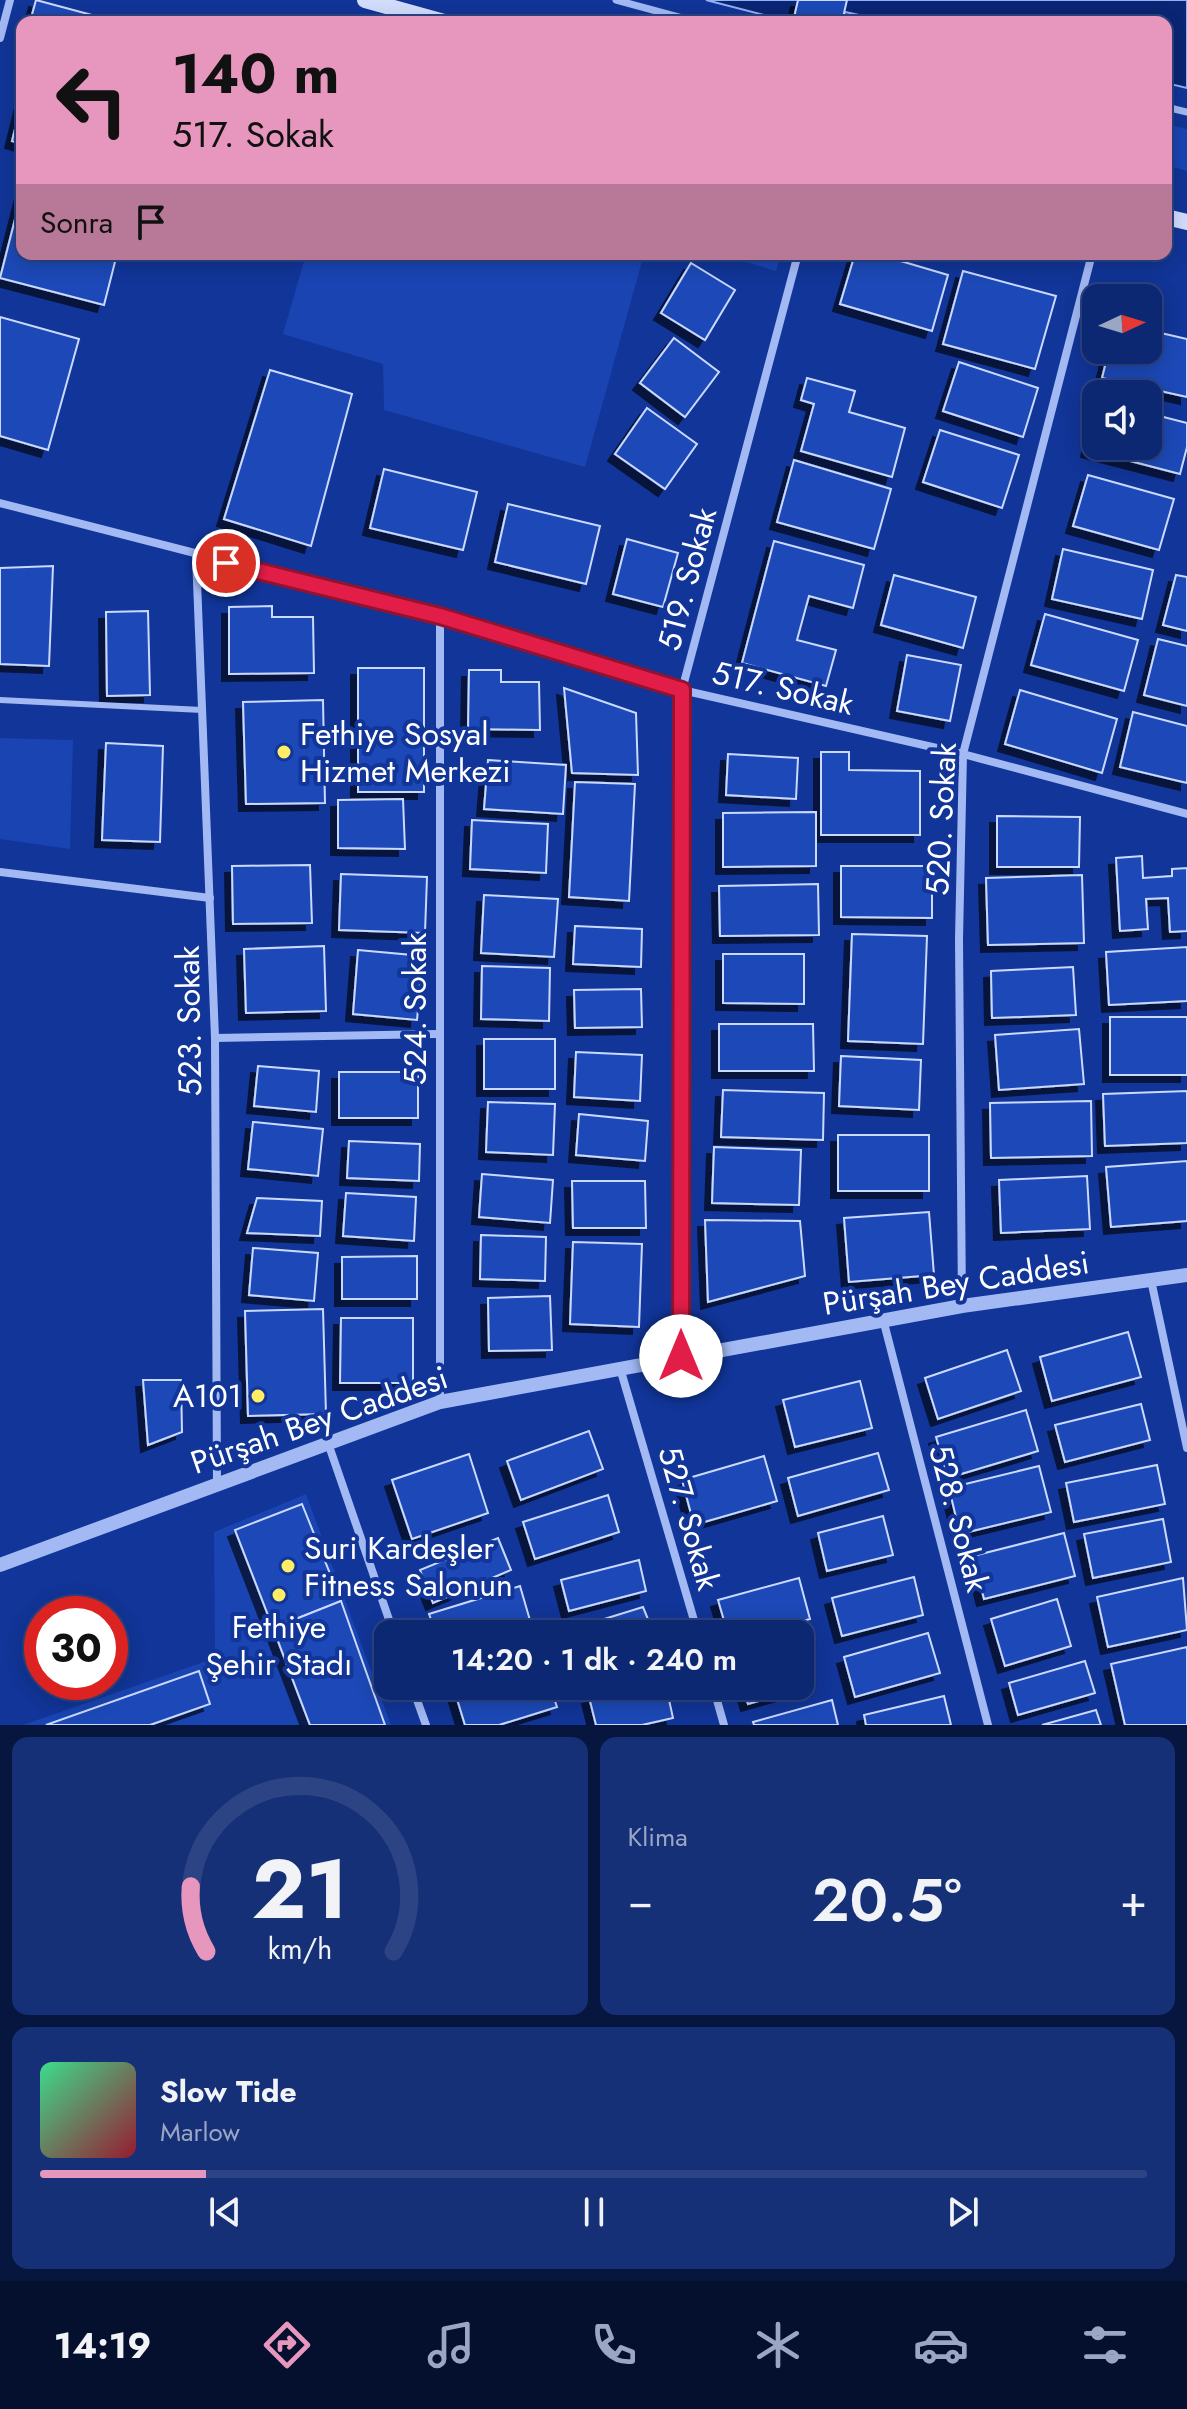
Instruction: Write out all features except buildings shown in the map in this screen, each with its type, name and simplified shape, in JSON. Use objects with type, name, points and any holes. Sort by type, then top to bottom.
[{"type":"main road","points":[[365,0],[422,16]]},
{"type":"street","points":[[0,38],[10,0]]},
{"type":"street","points":[[616,0],[675,16]]},
{"type":"street","name":"519. Sokak","points":[[681,1356],[682,690],[796,260]]},
{"type":"street","name":"520. Sokak","points":[[962,1306],[959,939],[963,754],[1090,260]]},
{"type":"street","name":"517. Sokak","points":[[0,503],[196,556],[440,616],[682,690],[963,754],[1187,814]]},
{"type":"street","name":"523. Sokak","points":[[196,556],[215,1038],[217,1485]]},
{"type":"street","name":"524. Sokak","points":[[440,616],[440,1402]]},
{"type":"street","points":[[0,872],[210,898]]},
{"type":"street","points":[[215,1038],[438,1034]]},
{"type":"street","name":"Pürşah Bey Caddesi","points":[[0,1565],[440,1402],[681,1356],[884,1323],[962,1306],[1187,1275]]},
{"type":"street","points":[[1151,1280],[1187,1448]]},
{"type":"street","name":"528. Sokak","points":[[884,1323],[988,1725]]},
{"type":"street","name":"527. Sokak","points":[[620,1368],[694,1620]]},
{"type":"street","points":[[328,1443],[389,1620]]},
{"type":"street","points":[[417,1700],[426,1725]]},
{"type":"street","points":[[717,1700],[724,1725]]},
{"type":"lane","points":[[0,700],[202,710]]},
{"type":"shaded area","points":[[706,0],[1187,0],[1187,88],[1172,84],[1172,16],[863,16],[845,12],[844,16],[768,16]]},
{"type":"shaded area","points":[[1172,125],[1187,129],[1187,171],[1172,167]]},
{"type":"shaded area","points":[[304,260],[642,260],[585,467],[384,410],[383,364],[283,334]]},
{"type":"shaded area","points":[[740,260],[779,260],[776,271]]},
{"type":"shaded area","points":[[0,738],[73,740],[70,849],[0,839]]},
{"type":"shaded area","name":"Fethiye Şehir Stadı","points":[[306,1494],[374,1679],[374,1700],[382,1700],[391,1725],[23,1725],[95,1700],[128,1700],[128,1688],[215,1658],[214,1532]]},
{"type":"place","name":"Fethiye Sosyal Hizmet Merkezi","points":[[284,752]]},
{"type":"place","name":"A101","points":[[258,1396]]},
{"type":"place","name":"Suri Kardeşler Fitness Salonun","points":[[288,1566]]},
{"type":"place","name":"Fethiye Şehir Stadı","points":[[279,1595]]},
{"type":"route","points":[[226,563],[440,616],[682,690],[681,1356]]}]
